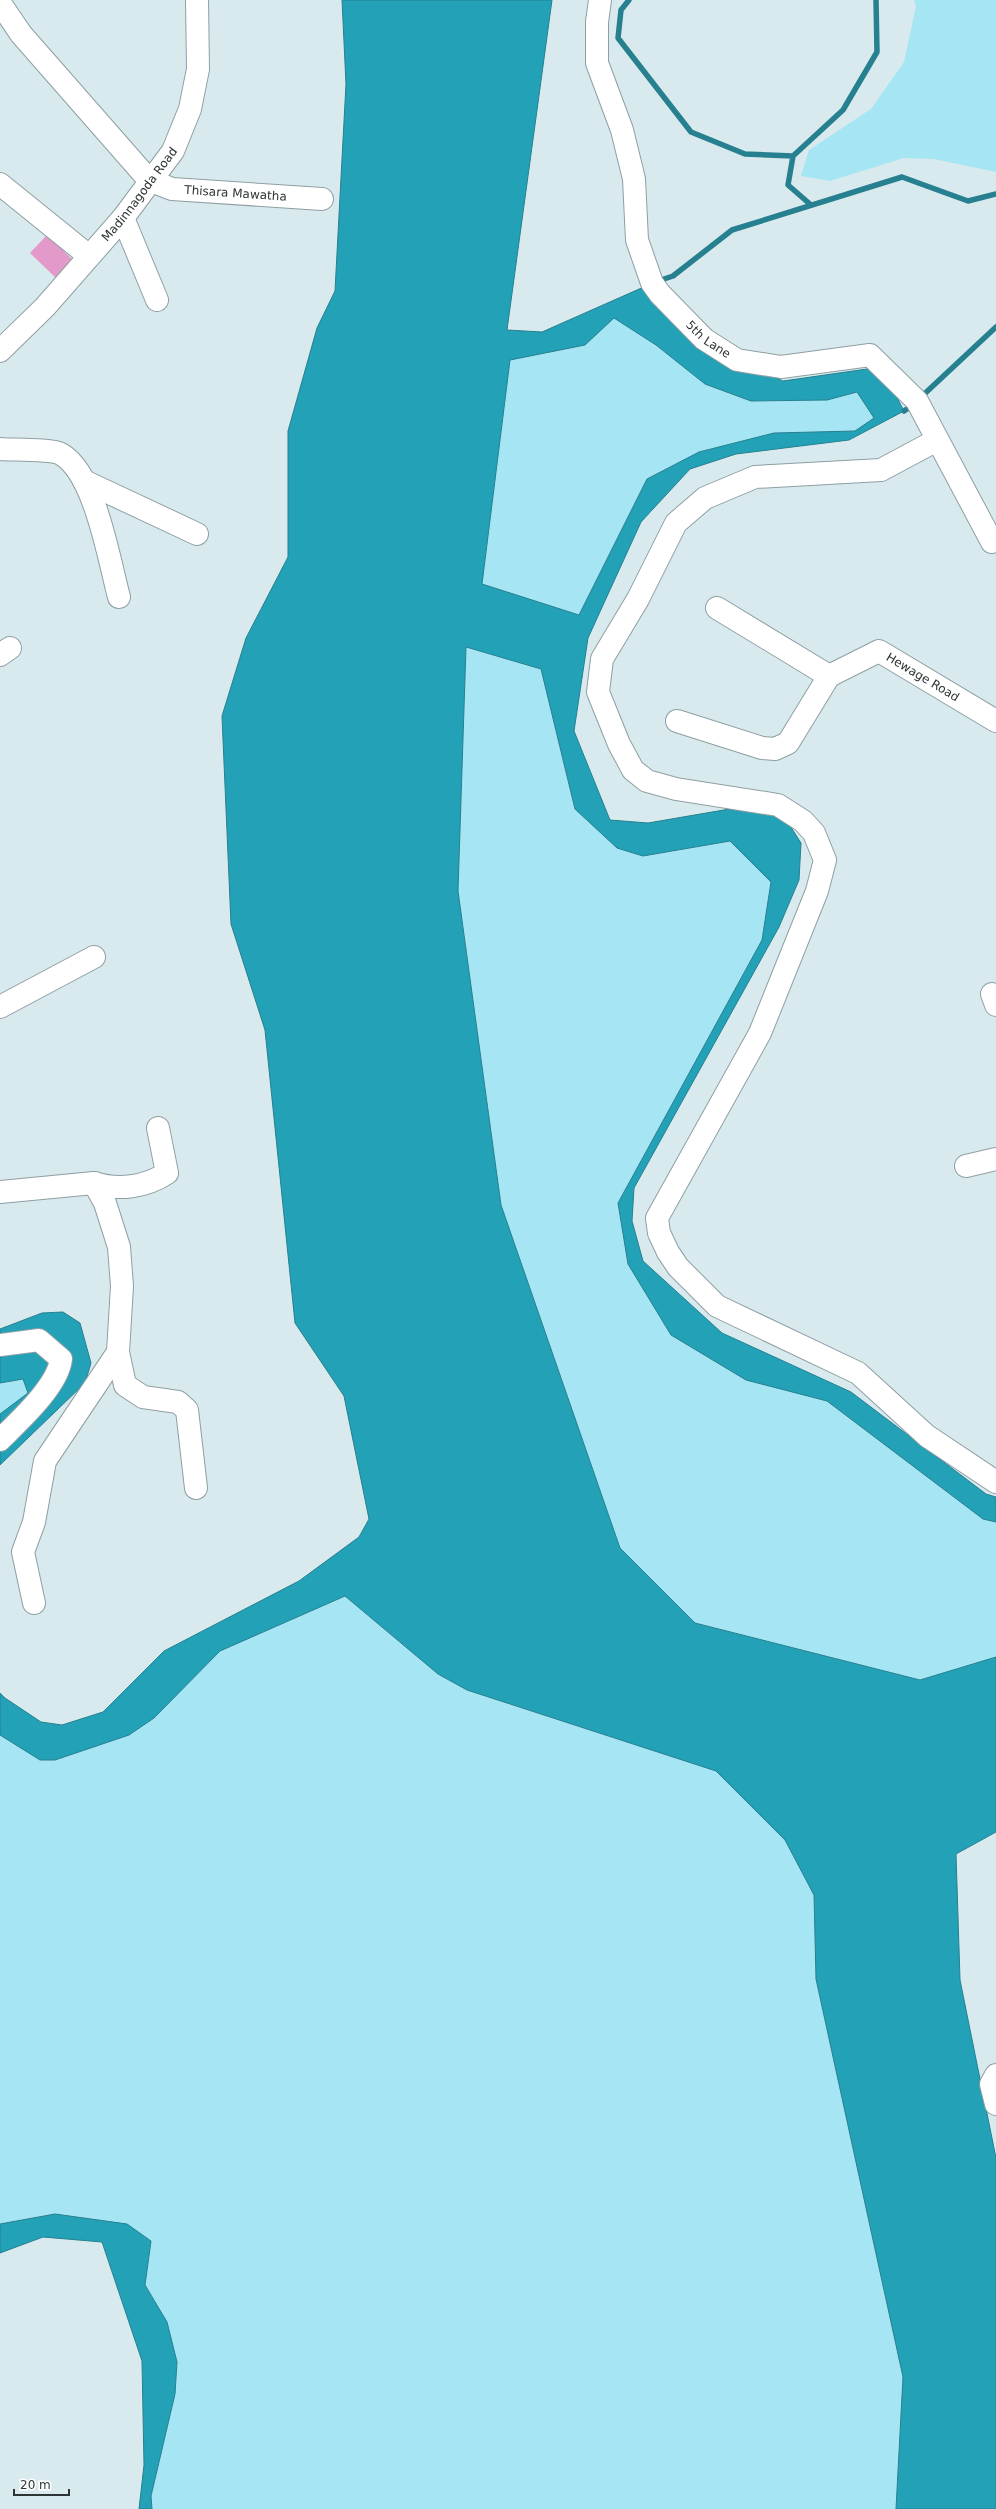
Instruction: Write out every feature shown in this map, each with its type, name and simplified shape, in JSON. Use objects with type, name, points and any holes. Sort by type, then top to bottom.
[{"type":"street","name":"Madinnagoda Road","points":[[0,351],[45,307],[123,218],[173,151],[190,109],[198,69],[197,0]]},
{"type":"street","name":"5th Lane","points":[[600,0],[597,22],[597,63],[622,130],[634,178],[637,240],[652,283],[660,294],[704,339],[737,360],[781,367],[870,355],[917,402],[992,542]]},
{"type":"street","points":[[0,3],[21,34],[150,180]]},
{"type":"street","name":"Thisara Mawatha","points":[[150,180],[172,189],[322,199]]},
{"type":"street","points":[[0,184],[89,256]]},
{"type":"street","points":[[123,218],[157,300]]},
{"type":"street","points":[[937,440],[881,470],[755,477],[705,498],[676,523],[638,599],[602,659],[598,692],[619,744],[633,770],[647,781],[676,789],[778,805],[803,821],[814,833],[825,860],[817,892],[760,1033],[657,1218],[660,1233],[668,1252],[678,1267],[717,1306],[858,1373],[927,1436],[996,1482]]},
{"type":"street","points":[[0,449],[59,453],[74,463],[91,493],[119,598]]},
{"type":"street","points":[[84,481],[197,534]]},
{"type":"street","points":[[677,721],[762,748],[775,749],[788,743],[829,676],[717,608]]},
{"type":"street","name":"Hewage Road","points":[[829,676],[879,651],[996,721]]},
{"type":"street","points":[[0,1007],[94,957]]},
{"type":"street","points":[[0,1192],[94,1183],[111,1188],[153,1182],[166,1173],[158,1128]]},
{"type":"street","points":[[966,1166],[996,1159]]},
{"type":"street","points":[[94,1183],[105,1203],[119,1247],[122,1286],[118,1352],[125,1385],[142,1397],[178,1402],[187,1410],[196,1488]]},
{"type":"street","points":[[0,1345],[39,1340],[61,1359],[60,1369],[31,1409],[0,1440]]},
{"type":"street","points":[[34,1603],[23,1552],[34,1522],[45,1461],[118,1352]]},
{"type":"street","points":[[996,2075],[991,2084],[996,2104]]},
{"type":"shaded area","points":[[342,0],[552,0],[507,330],[542,332],[655,282],[731,357],[783,381],[881,367],[904,411],[849,440],[736,454],[690,469],[641,522],[588,638],[574,731],[610,820],[648,823],[753,805],[789,824],[801,843],[799,880],[779,927],[634,1188],[632,1221],[643,1261],[722,1333],[851,1392],[986,1494],[996,1497],[996,1522],[983,1519],[827,1401],[746,1380],[671,1335],[628,1264],[618,1203],[762,940],[771,882],[730,841],[643,856],[617,848],[575,809],[541,669],[466,647],[458,891],[501,1205],[620,1548],[695,1623],[920,1680],[996,1657],[996,1832],[956,1854],[960,1980],[996,2158],[996,2509],[896,2509],[903,2377],[816,1979],[814,1895],[785,1840],[716,1771],[467,1690],[438,1674],[345,1596],[220,1651],[154,1718],[129,1735],[55,1760],[40,1760],[0,1735],[0,1693],[41,1722],[62,1725],[103,1712],[164,1651],[299,1581],[359,1537],[369,1519],[344,1396],[295,1323],[265,1030],[231,924],[222,716],[246,638],[288,557],[288,431],[317,328],[335,291],[346,84]],"holes":[[[614,318],[656,345],[705,384],[751,401],[827,400],[857,392],[874,418],[855,431],[774,433],[699,452],[647,479],[579,615],[482,584],[510,360],[585,345]]]},
{"type":"shaded area","points":[[914,0],[996,0],[996,172],[934,159],[904,158],[830,181],[801,176],[809,150],[871,109],[904,62],[916,6]]},
{"type":"shaded area","points":[[614,318],[656,345],[705,384],[751,401],[827,400],[857,392],[874,418],[855,431],[774,433],[699,452],[647,479],[580,615],[482,584],[510,360],[585,345]]},
{"type":"shaded area","points":[[466,647],[541,669],[575,809],[643,856],[730,840],[771,882],[762,940],[618,1203],[628,1264],[746,1380],[827,1401],[983,1519],[996,1522],[996,1657],[920,1680],[695,1623],[620,1548],[501,1205],[458,891]]},
{"type":"shaded area","points":[[63,1312],[80,1323],[91,1363],[85,1383],[0,1465],[0,1414],[28,1393],[23,1379],[0,1383],[0,1329],[42,1313]]},
{"type":"shaded area","points":[[23,1379],[28,1393],[0,1414],[0,1383]]},
{"type":"shaded area","points":[[345,1596],[438,1674],[467,1690],[716,1770],[785,1840],[814,1895],[816,1979],[903,2377],[896,2509],[152,2509],[151,2496],[175,2394],[177,2362],[167,2322],[145,2285],[151,2241],[55,2214],[0,2224],[0,1735],[40,1760],[55,1760],[129,1735],[154,1718],[220,1651]]},
{"type":"shaded area","points":[[55,2214],[127,2224],[151,2241],[145,2285],[167,2322],[177,2362],[175,2394],[151,2496],[152,2509],[139,2509],[144,2465],[142,2361],[102,2242],[43,2237],[0,2253],[0,2224]]},
{"type":"building","points":[[47,235],[74,261],[57,279],[30,253]]},
{"type":"waterway","points":[[629,0],[621,10],[618,38],[691,132],[745,154],[793,156]]},
{"type":"waterway","points":[[811,205],[788,185],[793,156],[843,110],[877,52],[876,0]]},
{"type":"waterway","points":[[655,282],[673,276],[732,230],[902,177],[968,201],[996,194]]},
{"type":"waterway","points":[[920,398],[996,327]]},
{"type":"waterway","points":[[904,411],[914,404]]}]
